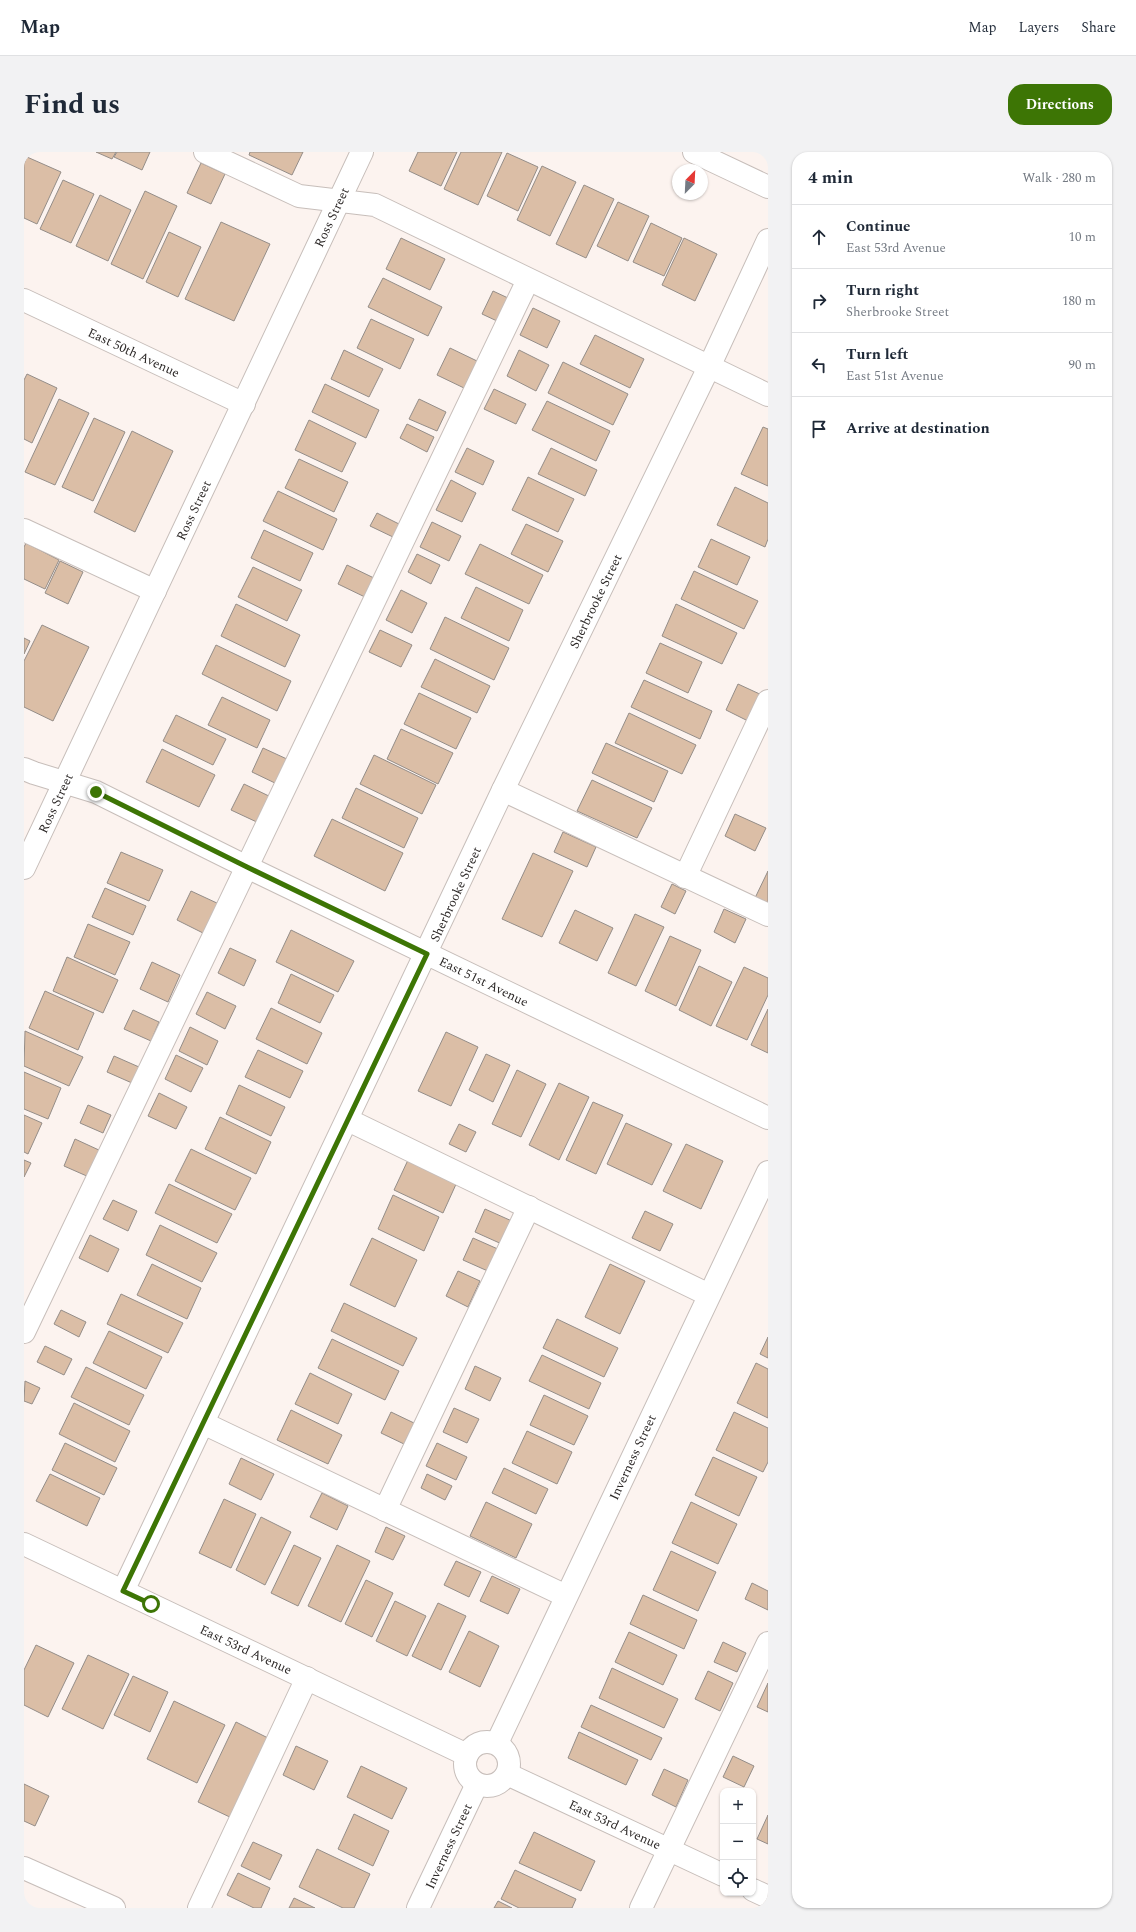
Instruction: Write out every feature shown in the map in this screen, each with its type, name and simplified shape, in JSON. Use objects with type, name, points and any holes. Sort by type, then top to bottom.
[{"type":"street","points":[[205,152],[299,196],[375,206],[768,395]]},
{"type":"street","name":"Ross Street","points":[[24,868],[362,152]]},
{"type":"street","points":[[694,152],[768,187]]},
{"type":"street","name":"Sherbrooke Street","points":[[123,1591],[427,954],[503,790],[709,367],[768,240]]},
{"type":"street","points":[[24,1332],[528,280]]},
{"type":"street","name":"East 50th Avenue","points":[[24,300],[244,404]]},
{"type":"street","points":[[24,530],[155,591]]},
{"type":"street","points":[[685,877],[768,701]]},
{"type":"street","name":"East 51st Avenue","points":[[24,769],[96,792],[247,867],[768,1118]]},
{"type":"street","points":[[503,790],[768,915]]},
{"type":"street","points":[[348,1120],[709,1295]]},
{"type":"street","points":[[768,1122],[768,1135]]},
{"type":"street","name":"Inverness Street","points":[[496,1743],[768,1172]]},
{"type":"street","points":[[385,1510],[529,1207]]},
{"type":"street","points":[[203,1423],[566,1596]]},
{"type":"street","name":"East 53rd Avenue","points":[[24,1544],[467,1755]]},
{"type":"street","points":[[641,1908],[768,1643]]},
{"type":"street","points":[[199,1908],[307,1678]]},
{"type":"street","points":[[482,1742],[496,1743],[507,1753],[509,1760],[507,1774],[497,1784],[484,1786],[477,1784],[468,1775],[465,1768],[467,1755],[470,1749],[482,1742]]},
{"type":"street","name":"East 53rd Avenue","points":[[507,1774],[720,1874]]},
{"type":"street","name":"Inverness Street","points":[[418,1908],[477,1784]]},
{"type":"street","points":[[24,1868],[114,1908]]},
{"type":"street","points":[[756,1891],[768,1897]]},
{"type":"building","points":[[96,152],[116,152],[112,159]]},
{"type":"building","points":[[117,152],[150,152],[142,170],[114,157]]},
{"type":"building","points":[[250,152],[303,152],[292,175],[249,155]]},
{"type":"building","points":[[418,152],[457,152],[441,186],[409,171]]},
{"type":"building","points":[[461,152],[502,152],[478,205],[444,189]]},
{"type":"building","points":[[507,153],[538,167],[518,211],[487,196]]},
{"type":"building","points":[[27,157],[61,172],[37,224],[24,218],[24,164]]},
{"type":"building","points":[[201,163],[225,174],[211,204],[187,193]]},
{"type":"building","points":[[542,166],[576,182],[550,236],[517,220]]},
{"type":"building","points":[[63,180],[94,194],[71,243],[40,229]]},
{"type":"building","points":[[584,185],[614,199],[586,258],[556,244]]},
{"type":"building","points":[[145,191],[177,206],[143,279],[111,264]]},
{"type":"building","points":[[100,195],[131,210],[108,261],[76,246]]},
{"type":"building","points":[[618,202],[649,216],[628,261],[597,246]]},
{"type":"building","points":[[221,222],[270,244],[234,321],[185,299]]},
{"type":"building","points":[[651,223],[682,238],[664,276],[633,262]]},
{"type":"building","points":[[169,232],[201,247],[178,297],[146,282]]},
{"type":"building","points":[[401,238],[445,259],[430,290],[386,269]]},
{"type":"building","points":[[684,238],[717,254],[695,301],[662,285]]},
{"type":"building","points":[[383,278],[442,307],[428,336],[368,307]]},
{"type":"building","points":[[493,291],[508,298],[497,321],[482,314]]},
{"type":"building","points":[[533,308],[560,321],[547,348],[520,335]]},
{"type":"building","points":[[371,319],[414,339],[400,369],[357,348]]},
{"type":"building","points":[[595,335],[644,359],[630,388],[580,364]]},
{"type":"building","points":[[450,348],[477,361],[464,388],[437,375]]},
{"type":"building","points":[[344,350],[383,369],[369,397],[331,379]]},
{"type":"building","points":[[519,350],[549,365],[536,391],[507,376]]},
{"type":"building","points":[[563,362],[628,394],[613,425],[548,393]]},
{"type":"building","points":[[27,374],[57,388],[32,443],[24,439],[24,380]]},
{"type":"building","points":[[325,384],[379,410],[366,438],[312,412]]},
{"type":"building","points":[[494,389],[526,404],[516,424],[484,409]]},
{"type":"building","points":[[59,399],[89,413],[55,485],[25,472]]},
{"type":"building","points":[[419,399],[446,412],[437,431],[409,419]]},
{"type":"building","points":[[547,401],[610,431],[596,461],[532,430]]},
{"type":"building","points":[[94,418],[125,432],[93,501],[62,487]]},
{"type":"building","points":[[309,420],[356,443],[342,472],[295,450]]},
{"type":"building","points":[[407,424],[434,437],[427,452],[400,438]]},
{"type":"building","points":[[763,427],[768,429],[768,486],[741,474]]},
{"type":"building","points":[[132,431],[173,451],[135,532],[94,512]]},
{"type":"building","points":[[467,448],[494,461],[483,485],[455,472]]},
{"type":"building","points":[[551,448],[597,470],[585,496],[538,474]]},
{"type":"building","points":[[299,459],[348,482],[334,512],[285,488]]},
{"type":"building","points":[[528,477],[574,499],[558,532],[512,510]]},
{"type":"building","points":[[451,480],[476,493],[462,522],[436,510]]},
{"type":"building","points":[[735,487],[768,503],[768,539],[765,547],[717,525]]},
{"type":"building","points":[[278,491],[337,519],[323,550],[263,521]]},
{"type":"building","points":[[377,513],[399,524],[393,537],[370,526]]},
{"type":"building","points":[[432,522],[461,536],[449,561],[420,547]]},
{"type":"building","points":[[526,524],[563,541],[548,572],[511,554]]},
{"type":"building","points":[[264,530],[313,553],[300,581],[251,558]]},
{"type":"building","points":[[711,539],[750,557],[737,585],[698,567]]},
{"type":"building","points":[[26,543],[59,560],[45,589],[24,579],[24,547]]},
{"type":"building","points":[[480,544],[543,575],[529,604],[465,574]]},
{"type":"building","points":[[417,554],[440,565],[431,584],[408,572]]},
{"type":"building","points":[[60,561],[83,572],[68,604],[45,593]]},
{"type":"building","points":[[347,565],[376,579],[367,598],[338,584]]},
{"type":"building","points":[[253,567],[302,590],[287,621],[238,597]]},
{"type":"building","points":[[694,571],[758,601],[744,629],[681,599]]},
{"type":"building","points":[[476,587],[523,610],[509,641],[461,618]]},
{"type":"building","points":[[401,590],[427,603],[412,633],[386,620]]},
{"type":"building","points":[[236,604],[300,635],[285,667],[221,636]]},
{"type":"building","points":[[676,604],[737,633],[722,664],[662,636]]},
{"type":"building","points":[[445,617],[509,648],[494,680],[430,649]]},
{"type":"building","points":[[42,625],[89,647],[53,721],[24,707],[24,661]]},
{"type":"building","points":[[380,630],[412,645],[401,667],[369,652]]},
{"type":"building","points":[[24,638],[30,641],[24,654]]},
{"type":"building","points":[[660,643],[702,662],[688,693],[646,673]]},
{"type":"building","points":[[216,645],[291,681],[277,711],[202,674]]},
{"type":"building","points":[[435,659],[490,686],[477,713],[421,687]]},
{"type":"building","points":[[644,680],[712,711],[700,739],[631,707]]},
{"type":"building","points":[[738,684],[764,696],[752,723],[726,710]]},
{"type":"building","points":[[419,693],[471,718],[456,749],[404,724]]},
{"type":"building","points":[[222,697],[270,720],[257,748],[208,725]]},
{"type":"building","points":[[629,713],[696,745],[682,774],[615,743]]},
{"type":"building","points":[[176,715],[226,739],[213,765],[163,741]]},
{"type":"building","points":[[401,729],[453,753],[438,784],[387,759]]},
{"type":"building","points":[[606,743],[668,771],[654,802],[592,773]]},
{"type":"building","points":[[263,748],[289,760],[277,784],[252,772]]},
{"type":"building","points":[[162,749],[215,775],[199,807],[146,782]]},
{"type":"building","points":[[374,755],[436,785],[422,814],[360,784]]},
{"type":"building","points":[[592,780],[652,808],[637,838],[577,811]]},
{"type":"building","points":[[244,784],[273,798],[261,824],[231,810]]},
{"type":"building","points":[[356,788],[418,818],[404,848],[342,818]]},
{"type":"building","points":[[735,814],[766,828],[755,851],[725,836]]},
{"type":"building","points":[[332,819],[403,853],[385,891],[314,856]]},
{"type":"building","points":[[563,832],[596,847],[587,867],[554,852]]},
{"type":"building","points":[[121,852],[163,870],[149,901],[107,883]]},
{"type":"building","points":[[533,853],[573,871],[542,937],[502,919]]},
{"type":"building","points":[[768,871],[768,904],[755,898]]},
{"type":"building","points":[[672,884],[686,891],[675,914],[661,907]]},
{"type":"building","points":[[105,888],[146,906],[133,935],[92,917]]},
{"type":"building","points":[[191,891],[219,904],[205,934],[177,920]]},
{"type":"building","points":[[724,909],[746,919],[735,943],[714,932]]},
{"type":"building","points":[[575,910],[613,928],[597,961],[559,943]]},
{"type":"building","points":[[635,914],[664,927],[636,986],[608,973]]},
{"type":"building","points":[[88,924],[130,942],[115,975],[74,957]]},
{"type":"building","points":[[291,930],[354,961],[338,992],[276,962]]},
{"type":"building","points":[[670,936],[701,950],[676,1006],[645,991]]},
{"type":"building","points":[[230,948],[256,960],[244,986],[218,973]]},
{"type":"building","points":[[67,957],[118,980],[103,1013],[53,991]]},
{"type":"building","points":[[152,962],[180,975],[168,1002],[140,989]]},
{"type":"building","points":[[699,966],[732,982],[711,1026],[679,1010]]},
{"type":"building","points":[[744,967],[768,978],[768,995],[747,1040],[716,1026]]},
{"type":"building","points":[[291,974],[334,995],[320,1023],[278,1003]]},
{"type":"building","points":[[45,991],[94,1013],[78,1050],[29,1028]]},
{"type":"building","points":[[207,992],[236,1006],[225,1029],[196,1014]]},
{"type":"building","points":[[271,1008],[322,1033],[307,1064],[256,1039]]},
{"type":"building","points":[[768,1009],[768,1053],[751,1045]]},
{"type":"building","points":[[133,1010],[159,1022],[151,1041],[124,1029]]},
{"type":"building","points":[[190,1027],[218,1041],[207,1065],[179,1051]]},
{"type":"building","points":[[25,1031],[83,1057],[69,1086],[24,1066]]},
{"type":"building","points":[[446,1032],[478,1047],[451,1106],[418,1091]]},
{"type":"building","points":[[258,1050],[303,1071],[290,1098],[245,1077]]},
{"type":"building","points":[[486,1054],[510,1065],[493,1102],[469,1090]]},
{"type":"building","points":[[176,1055],[203,1068],[191,1092],[165,1079]]},
{"type":"building","points":[[114,1056],[139,1067],[132,1083],[107,1072]]},
{"type":"building","points":[[517,1070],[546,1084],[521,1137],[492,1124]]},
{"type":"building","points":[[24,1072],[61,1088],[48,1119],[24,1109]]},
{"type":"building","points":[[559,1083],[589,1097],[559,1160],[529,1145]]},
{"type":"building","points":[[239,1085],[285,1107],[271,1136],[226,1114]]},
{"type":"building","points":[[159,1093],[187,1107],[176,1129],[148,1116]]},
{"type":"building","points":[[593,1102],[623,1115],[596,1174],[566,1160]]},
{"type":"building","points":[[88,1105],[111,1115],[103,1133],[80,1123]]},
{"type":"building","points":[[24,1115],[42,1123],[28,1154],[24,1152]]},
{"type":"building","points":[[220,1117],[271,1142],[256,1174],[205,1149]]},
{"type":"building","points":[[626,1123],[672,1144],[652,1185],[607,1164]]},
{"type":"building","points":[[459,1124],[476,1132],[466,1152],[449,1144]]},
{"type":"building","points":[[75,1139],[101,1151],[89,1177],[64,1166]]},
{"type":"building","points":[[686,1144],[723,1161],[701,1209],[663,1191]]},
{"type":"building","points":[[191,1149],[251,1178],[235,1210],[175,1181]]},
{"type":"building","points":[[24,1160],[31,1163],[24,1177]]},
{"type":"building","points":[[408,1160],[457,1182],[443,1213],[394,1190]]},
{"type":"building","points":[[169,1184],[232,1214],[217,1243],[155,1213]]},
{"type":"building","points":[[393,1195],[439,1217],[424,1251],[378,1229]]},
{"type":"building","points":[[113,1200],[137,1211],[128,1231],[103,1219]]},
{"type":"building","points":[[485,1209],[514,1222],[504,1245],[475,1232]]},
{"type":"building","points":[[645,1211],[673,1224],[660,1251],[632,1238]]},
{"type":"building","points":[[160,1225],[217,1253],[202,1282],[146,1255]]},
{"type":"building","points":[[90,1235],[119,1249],[108,1272],[79,1258]]},
{"type":"building","points":[[372,1238],[417,1260],[395,1307],[350,1285]]},
{"type":"building","points":[[473,1238],[500,1250],[490,1272],[463,1260]]},
{"type":"building","points":[[152,1264],[201,1288],[187,1319],[137,1295]]},
{"type":"building","points":[[610,1264],[645,1281],[620,1334],[585,1317]]},
{"type":"building","points":[[458,1271],[480,1281],[468,1307],[446,1296]]},
{"type":"building","points":[[121,1294],[183,1323],[168,1353],[107,1324]]},
{"type":"building","points":[[344,1303],[417,1338],[403,1366],[331,1331]]},
{"type":"building","points":[[61,1310],[86,1322],[79,1337],[54,1324]]},
{"type":"building","points":[[557,1319],[618,1348],[604,1377],[543,1348]]},
{"type":"building","points":[[109,1331],[162,1357],[146,1389],[93,1363]]},
{"type":"building","points":[[768,1337],[768,1358],[760,1354]]},
{"type":"building","points":[[332,1339],[399,1371],[385,1400],[318,1368]]},
{"type":"building","points":[[45,1346],[72,1359],[64,1375],[37,1362]]},
{"type":"building","points":[[542,1355],[601,1383],[589,1409],[529,1381]]},
{"type":"building","points":[[756,1363],[768,1369],[768,1418],[737,1403]]},
{"type":"building","points":[[475,1366],[501,1378],[490,1401],[465,1389]]},
{"type":"building","points":[[86,1367],[144,1395],[129,1425],[71,1397]]},
{"type":"building","points":[[310,1373],[352,1394],[338,1424],[295,1404]]},
{"type":"building","points":[[25,1381],[40,1388],[32,1404],[24,1401]]},
{"type":"building","points":[[544,1395],[588,1416],[574,1445],[530,1425]]},
{"type":"building","points":[[74,1403],[130,1431],[115,1462],[59,1434]]},
{"type":"building","points":[[454,1408],[479,1419],[467,1443],[443,1432]]},
{"type":"building","points":[[291,1410],[342,1435],[328,1464],[277,1440]]},
{"type":"building","points":[[391,1412],[414,1423],[404,1444],[381,1433]]},
{"type":"building","points":[[734,1412],[768,1428],[768,1462],[763,1472],[716,1450]]},
{"type":"building","points":[[527,1431],[572,1452],[557,1484],[512,1463]]},
{"type":"building","points":[[65,1443],[117,1468],[104,1495],[52,1470]]},
{"type":"building","points":[[437,1443],[467,1457],[456,1480],[426,1466]]},
{"type":"building","points":[[713,1457],[757,1477],[739,1516],[695,1495]]},
{"type":"building","points":[[241,1458],[274,1474],[261,1500],[229,1484]]},
{"type":"building","points":[[504,1468],[548,1489],[536,1514],[492,1493]]},
{"type":"building","points":[[50,1474],[100,1498],[87,1526],[36,1501]]},
{"type":"building","points":[[427,1474],[452,1486],[445,1500],[421,1488]]},
{"type":"building","points":[[322,1493],[348,1506],[337,1530],[310,1517]]},
{"type":"building","points":[[224,1499],[256,1514],[231,1568],[199,1553]]},
{"type":"building","points":[[486,1502],[532,1524],[516,1558],[470,1536]]},
{"type":"building","points":[[691,1502],[737,1524],[718,1564],[672,1543]]},
{"type":"building","points":[[261,1517],[291,1532],[265,1585],[236,1570]]},
{"type":"building","points":[[386,1527],[405,1536],[393,1560],[375,1552]]},
{"type":"building","points":[[294,1545],[321,1558],[298,1606],[271,1593]]},
{"type":"building","points":[[337,1545],[370,1561],[341,1622],[308,1606]]},
{"type":"building","points":[[671,1551],[716,1572],[698,1611],[653,1590]]},
{"type":"building","points":[[456,1561],[481,1572],[469,1597],[444,1585]]},
{"type":"building","points":[[492,1576],[520,1589],[508,1614],[480,1601]]},
{"type":"building","points":[[366,1580],[393,1593],[372,1637],[345,1624]]},
{"type":"building","points":[[752,1583],[768,1591],[768,1610],[745,1599]]},
{"type":"building","points":[[643,1595],[697,1620],[684,1649],[630,1624]]},
{"type":"building","points":[[395,1601],[426,1616],[407,1656],[376,1641]]},
{"type":"building","points":[[438,1603],[466,1616],[441,1670],[412,1656]]},
{"type":"building","points":[[469,1631],[499,1646],[480,1687],[449,1672]]},
{"type":"building","points":[[629,1632],[677,1655],[663,1685],[615,1662]]},
{"type":"building","points":[[723,1642],[746,1653],[737,1672],[714,1662]]},
{"type":"building","points":[[36,1645],[74,1663],[48,1717],[24,1705],[24,1670]]},
{"type":"building","points":[[88,1655],[129,1674],[103,1729],[62,1709]]},
{"type":"building","points":[[612,1668],[678,1699],[664,1728],[599,1698]]},
{"type":"building","points":[[708,1671],[733,1683],[720,1711],[695,1699]]},
{"type":"building","points":[[133,1676],[168,1692],[150,1732],[114,1715]]},
{"type":"building","points":[[768,1683],[768,1712],[757,1707]]},
{"type":"building","points":[[174,1701],[225,1725],[197,1783],[147,1759]]},
{"type":"building","points":[[591,1705],[662,1738],[651,1760],[581,1727]]},
{"type":"building","points":[[236,1722],[272,1740],[234,1819],[198,1802]]},
{"type":"building","points":[[579,1732],[638,1760],[626,1785],[568,1758]]},
{"type":"building","points":[[296,1746],[328,1761],[314,1790],[283,1775]]},
{"type":"building","points":[[733,1756],[754,1766],[744,1787],[723,1777]]},
{"type":"building","points":[[361,1766],[407,1788],[392,1819],[347,1797]]},
{"type":"building","points":[[664,1769],[688,1780],[676,1807],[652,1795]]},
{"type":"building","points":[[24,1784],[49,1796],[35,1826],[24,1821]]},
{"type":"building","points":[[354,1814],[389,1831],[373,1866],[338,1849]]},
{"type":"building","points":[[768,1815],[768,1844],[757,1839]]},
{"type":"building","points":[[534,1832],[595,1861],[581,1891],[519,1863]]},
{"type":"building","points":[[253,1842],[282,1855],[270,1880],[241,1866]]},
{"type":"building","points":[[317,1849],[370,1874],[354,1908],[343,1908],[299,1887]]},
{"type":"building","points":[[515,1870],[576,1899],[572,1908],[519,1908],[501,1899]]},
{"type":"building","points":[[238,1873],[270,1888],[261,1908],[254,1908],[227,1895]]},
{"type":"building","points":[[294,1898],[315,1908],[289,1908]]},
{"type":"building","points":[[498,1901],[512,1908],[494,1908]]},
{"type":"route","points":[[96,792],[427,954],[123,1591],[151,1604]]}]
